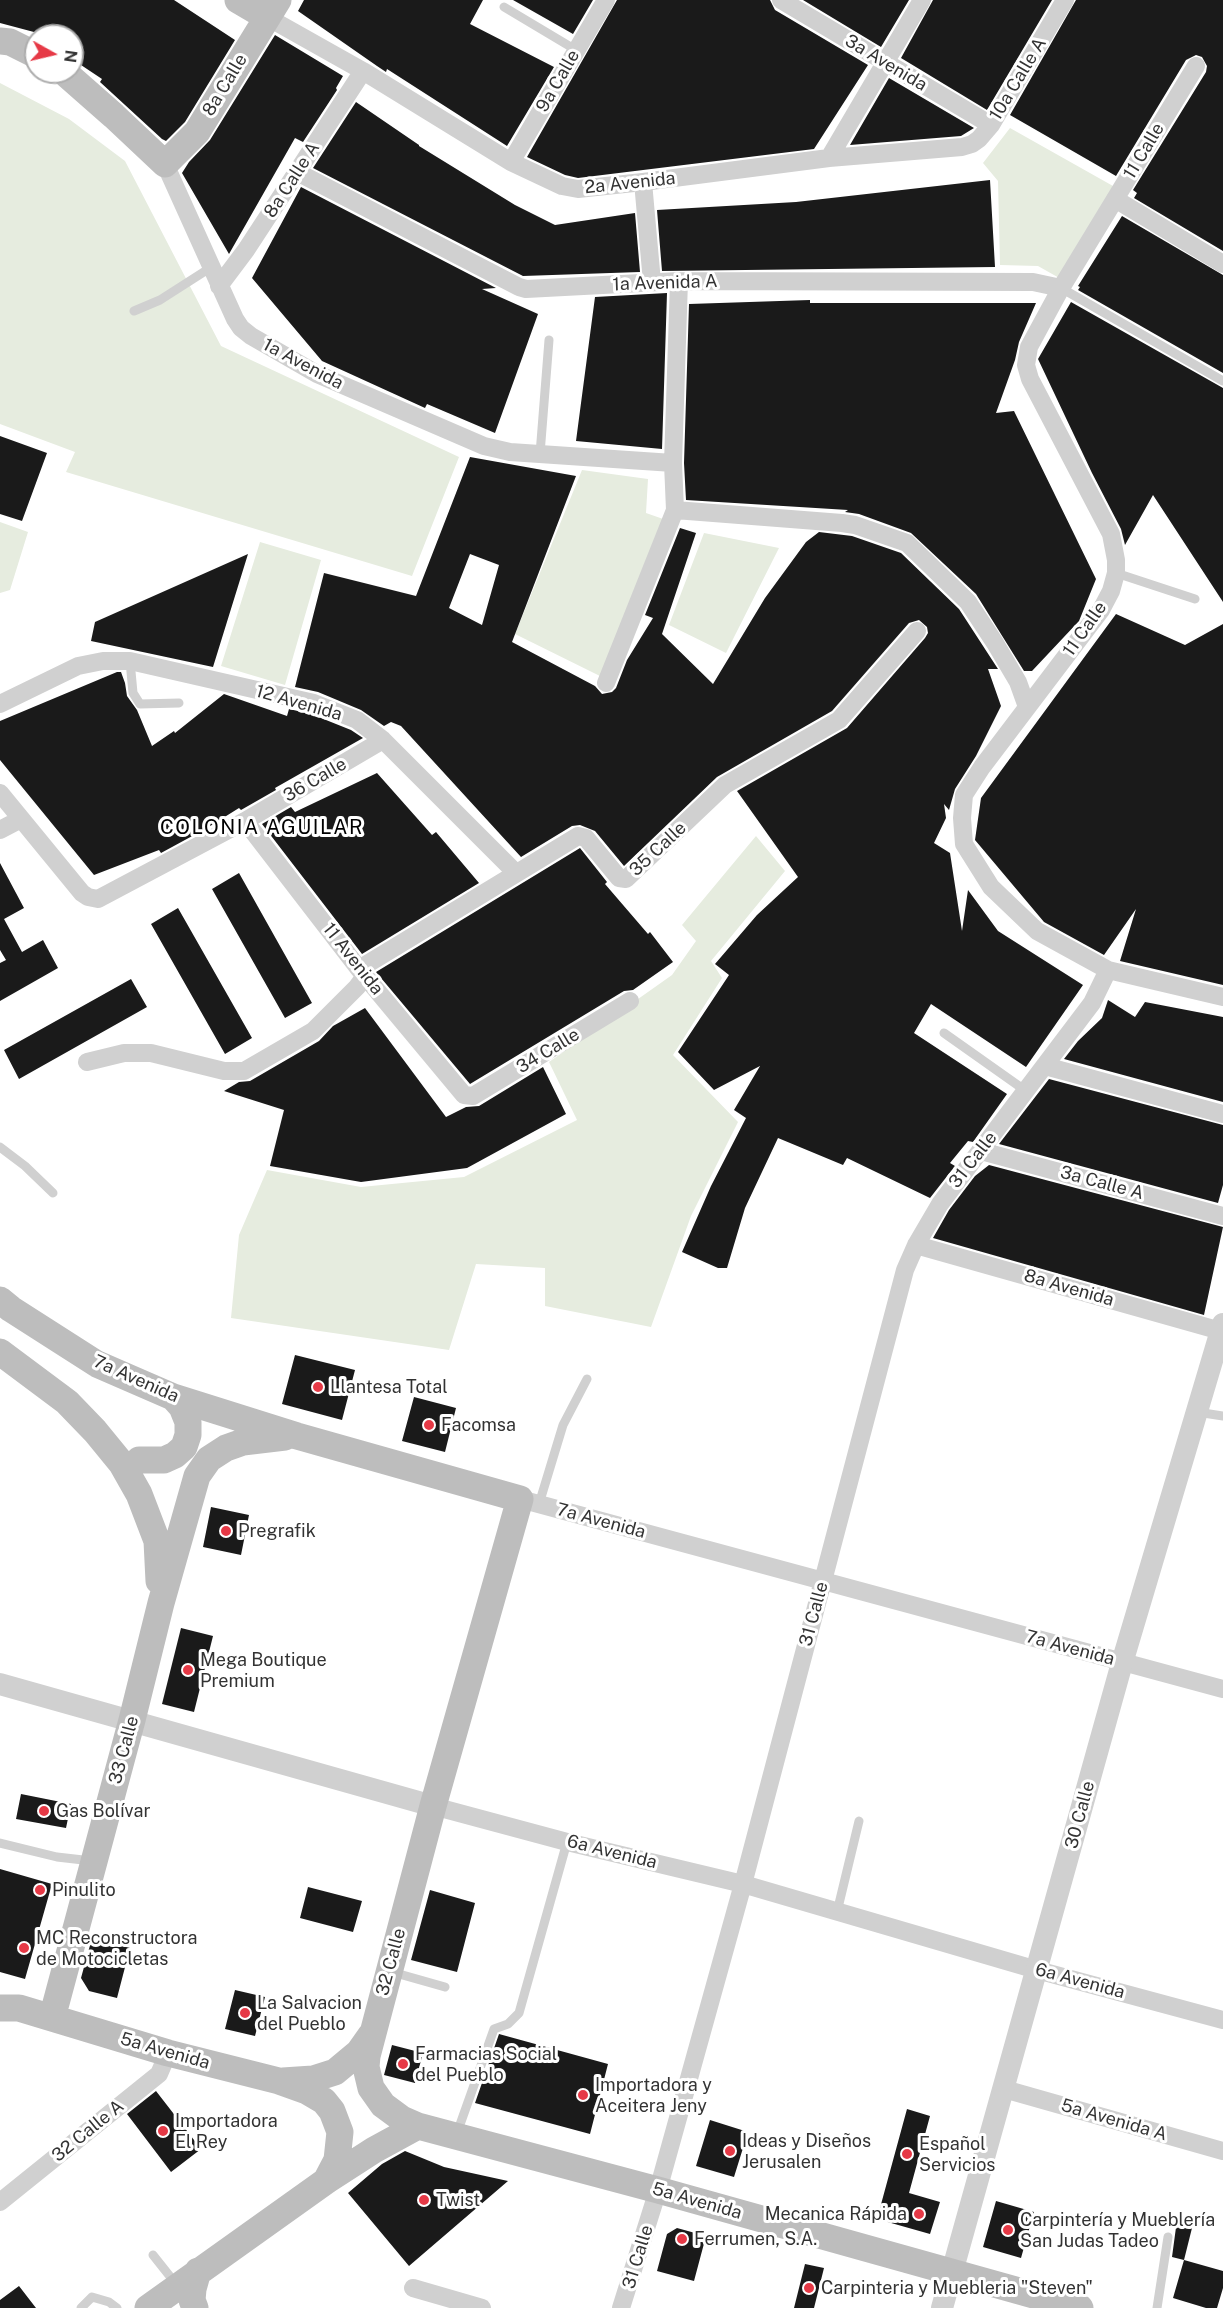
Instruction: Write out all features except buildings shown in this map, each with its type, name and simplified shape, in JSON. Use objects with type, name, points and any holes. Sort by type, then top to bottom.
[{"type":"main road","name":"2a Avenida","points":[[238,0],[272,9]]},
{"type":"main road","name":"8a Calle","points":[[165,164],[197,132],[272,9]]},
{"type":"main road","points":[[3,41],[24,50]]},
{"type":"main road","name":"1a Avenida","points":[[78,84],[165,164]]},
{"type":"main road","name":"7a Avenida","points":[[0,1300],[10,1310],[97,1364],[173,1397],[297,1436],[530,1502]]},
{"type":"main road","points":[[0,1352],[109,1430],[139,1460],[152,1489],[156,1512],[161,1603]]},
{"type":"main road","points":[[139,1460],[164,1460],[175,1455],[184,1447],[188,1435],[188,1422],[182,1407],[173,1397]]},
{"type":"main road","points":[[67,1402],[122,1464],[139,1494],[157,1541]]},
{"type":"main road","name":"33 Calle","points":[[52,2018],[194,1485],[205,1464],[220,1451],[253,1440],[297,1436]]},
{"type":"main road","name":"32 Calle","points":[[418,2126],[393,2113],[377,2098],[370,2088],[366,2067],[373,2031],[433,1806],[530,1502]]},
{"type":"main road","points":[[0,2008],[19,2007],[52,2018]]},
{"type":"main road","name":"5a Avenida","points":[[52,2018],[168,2053],[279,2081],[307,2091],[324,2101],[338,2121],[340,2132],[340,2150],[334,2169],[326,2181]]},
{"type":"main road","name":"5a Avenida","points":[[279,2081],[313,2079],[336,2072],[358,2052],[373,2031]]},
{"type":"main road","points":[[148,2308],[326,2181],[374,2150],[418,2126]]},
{"type":"main road","name":"5a Avenida","points":[[418,2126],[658,2190],[1080,2308]]},
{"type":"main road","points":[[188,2278],[193,2289],[195,2308]]},
{"type":"street","name":"9a Calle","points":[[511,162],[606,0]]},
{"type":"street","name":"3a Avenida","points":[[781,0],[991,125]]},
{"type":"street","points":[[830,158],[922,0]]},
{"type":"street","name":"10a Calle A","points":[[962,147],[979,139],[991,125],[1065,0]]},
{"type":"street","name":"2a Avenida","points":[[272,9],[363,71],[511,162],[562,186],[594,188],[830,158],[962,147]]},
{"type":"street","name":"11 Calle","points":[[1196,66],[1061,288],[1029,347],[1026,365],[1030,379],[1111,534],[1116,573],[1111,591],[1101,610],[982,767],[964,795],[964,844],[991,887],[1037,931],[1108,970],[1223,998]]},
{"type":"street","name":"8a Calle A","points":[[219,286],[363,71]]},
{"type":"street","name":"1a Avenida","points":[[165,164],[210,268],[241,328],[317,374],[484,446],[510,452],[674,463]]},
{"type":"street","name":"1a Avenida A","points":[[297,172],[519,287],[534,290],[679,281],[1033,282],[1061,288]]},
{"type":"street","points":[[643,182],[652,282]]},
{"type":"street","points":[[1115,199],[1223,264]]},
{"type":"street","points":[[606,683],[675,510],[674,463],[679,281]]},
{"type":"street","points":[[675,510],[842,523],[855,525],[907,543],[968,602],[1018,682],[1027,707]]},
{"type":"street","name":"35 Calle","points":[[87,1062],[124,1053],[151,1053],[224,1071],[244,1071],[313,1031],[357,987],[362,972],[578,836],[583,836],[619,878],[626,879],[726,785],[839,720],[917,630]]},
{"type":"street","name":"12 Avenida","points":[[0,704],[78,666],[103,661],[130,661],[314,704],[357,720],[382,740],[516,873]]},
{"type":"street","name":"36 Calle","points":[[21,819],[82,893],[98,899],[245,821],[382,740]]},
{"type":"street","points":[[0,793],[21,819],[0,830]]},
{"type":"street","name":"11 Avenida","points":[[245,821],[362,972],[464,1095]]},
{"type":"street","name":"31 Calle","points":[[621,2308],[658,2190],[743,1884],[905,1270],[915,1245],[954,1185],[1092,1003],[1108,970]]},
{"type":"street","name":"34 Calle","points":[[464,1095],[473,1096],[630,1001]]},
{"type":"street","points":[[1046,1066],[1223,1114]]},
{"type":"street","name":"3a Calle A","points":[[981,1151],[1223,1216]]},
{"type":"street","name":"8a Avenida","points":[[915,1245],[1222,1329]]},
{"type":"street","name":"30 Calle","points":[[942,2308],[1122,1663],[1222,1329]]},
{"type":"street","name":"7a Avenida","points":[[530,1502],[1223,1689]]},
{"type":"street","name":"6a Avenida","points":[[0,1684],[433,1806],[567,1842],[743,1884],[1037,1970],[1223,2020]]},
{"type":"street","name":"32 Calle A","points":[[0,2202],[159,2074],[168,2053]]},
{"type":"street","name":"5a Avenida A","points":[[1004,2089],[1223,2151]]},
{"type":"street","points":[[413,2288],[482,2308]]},
{"type":"lane","points":[[504,7],[576,50]]},
{"type":"lane","points":[[134,311],[159,300],[210,268]]},
{"type":"lane","points":[[1061,288],[1223,381]]},
{"type":"lane","points":[[540,454],[549,340]]},
{"type":"lane","points":[[1116,573],[1195,599]]},
{"type":"lane","points":[[130,661],[133,693],[140,704],[179,703]]},
{"type":"lane","points":[[944,1033],[1026,1091]]},
{"type":"lane","points":[[0,1147],[25,1166],[52,1193]]},
{"type":"lane","points":[[530,1502],[563,1425],[586,1379]]},
{"type":"lane","points":[[1197,1412],[1223,1416]]},
{"type":"lane","points":[[837,1912],[858,1821]]},
{"type":"lane","points":[[456,2136],[494,2029],[508,2024],[519,2013],[567,1842]]},
{"type":"lane","points":[[0,1843],[57,1857],[94,1861]]},
{"type":"lane","points":[[389,1971],[445,1987]]},
{"type":"lane","points":[[1157,2308],[1168,2237]]},
{"type":"lane","points":[[153,2254],[188,2278]]},
{"type":"lane","points":[[81,2308],[92,2297],[109,2302],[117,2308]]},
{"type":"shaded area","points":[[0,83],[69,119],[125,161],[221,346],[459,457],[412,576],[66,472],[75,452],[0,424]]},
{"type":"shaded area","points":[[1010,128],[1113,186],[1061,279],[1038,266],[1000,265],[998,181],[983,163]]},
{"type":"shaded area","points":[[582,470],[648,479],[646,513],[666,520],[604,678],[515,634]]},
{"type":"shaded area","points":[[0,522],[28,532],[10,590],[0,593]]},
{"type":"shaded area","points":[[704,533],[779,548],[726,653],[669,625]]},
{"type":"shaded area","points":[[260,542],[321,560],[285,685],[221,666]]},
{"type":"shaded area","points":[[756,836],[785,871],[711,961],[722,978],[673,1055],[738,1122],[691,1216],[651,1327],[545,1306],[545,1268],[476,1264],[449,1350],[231,1318],[239,1235],[267,1170],[361,1187],[464,1177],[577,1120],[549,1062],[672,975],[696,941],[682,925]]},
{"type":"place","name":"Llantesa Total","points":[[318,1387]]},
{"type":"place","name":"Facomsa","points":[[429,1425]]},
{"type":"place","name":"Pregrafik","points":[[226,1531]]},
{"type":"place","name":"Mega Boutique Premium","points":[[188,1670]]},
{"type":"place","name":"Gas Bolívar","points":[[44,1811]]},
{"type":"place","name":"Pinulito","points":[[40,1890]]},
{"type":"place","name":"MC Reconstructora de Motocicletas","points":[[24,1948]]},
{"type":"place","name":"La Salvacion del Pueblo","points":[[245,2013]]},
{"type":"place","name":"Farmacias Social del Pueblo","points":[[403,2064]]},
{"type":"place","name":"Importadora y Aceitera Jeny","points":[[583,2095]]},
{"type":"place","name":"Importadora El Rey","points":[[163,2131]]},
{"type":"place","name":"Ideas y Diseños Jerusalen","points":[[730,2151]]},
{"type":"place","name":"Español Servicios","points":[[907,2154]]},
{"type":"place","name":"Twist","points":[[424,2200]]},
{"type":"place","name":"Mecanica Rápida","points":[[919,2214]]},
{"type":"place","name":"Carpintería y Mueblería San Judas Tadeo","points":[[1008,2230]]},
{"type":"place","name":"Ferrumen, S.A.","points":[[682,2239]]},
{"type":"place","name":"Carpinteria y Muebleria \"Steven\"","points":[[809,2288]]},
{"type":"district","name":"COLONIA AGUILAR","points":[[262,828]]}]
